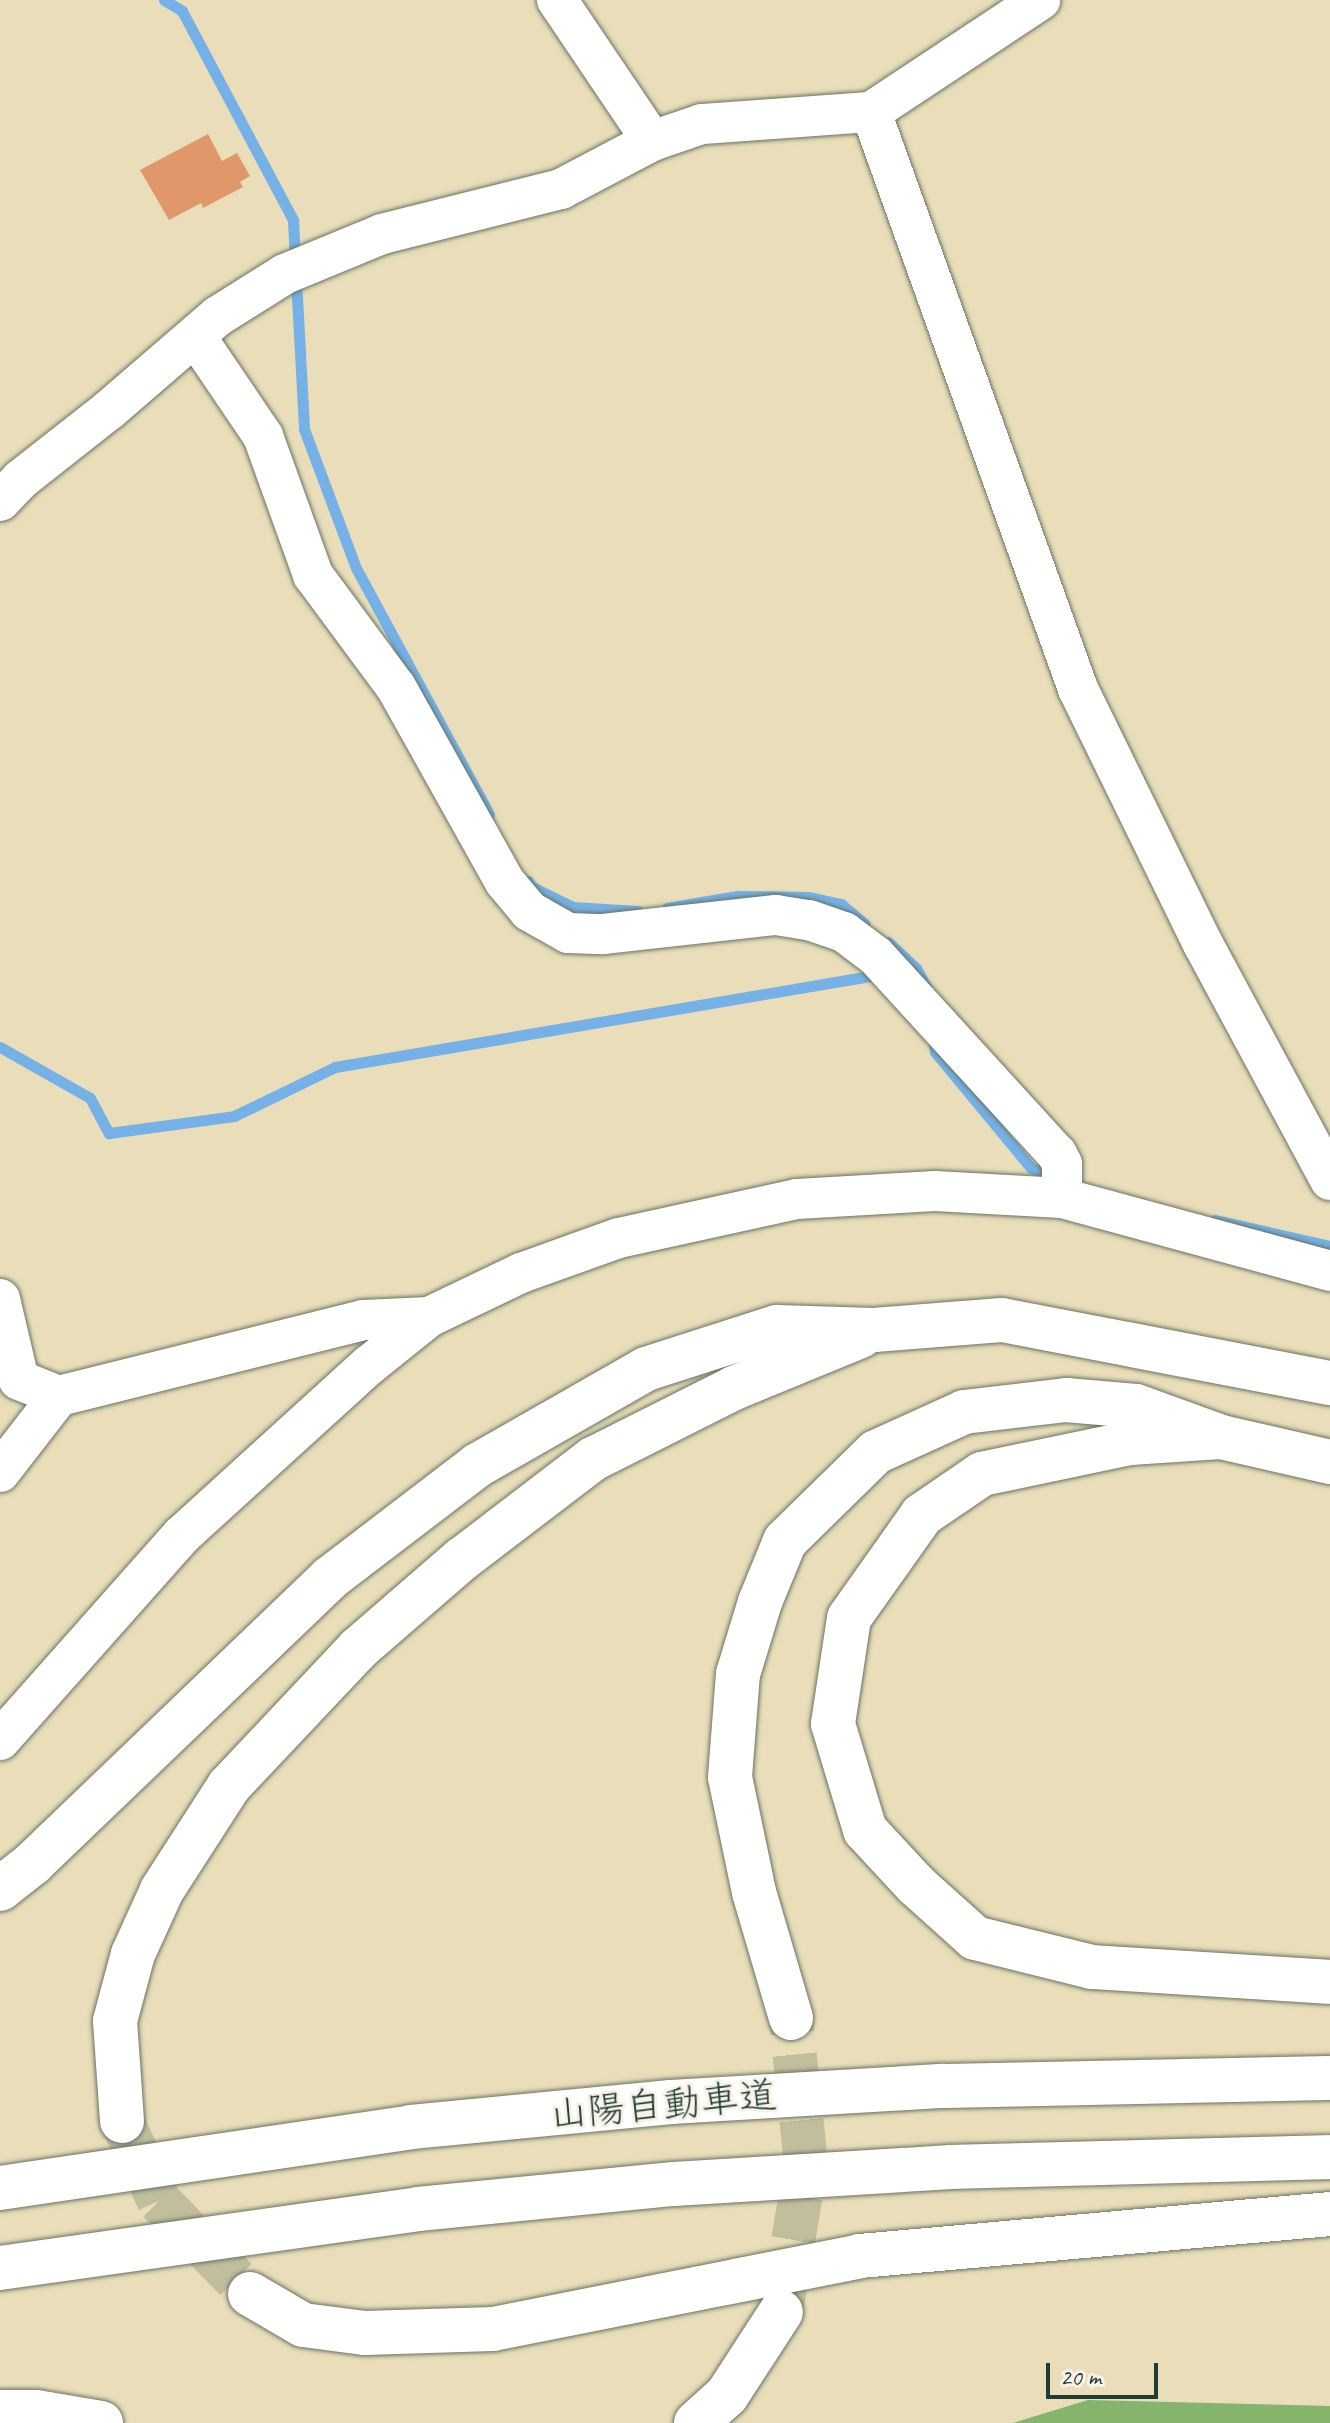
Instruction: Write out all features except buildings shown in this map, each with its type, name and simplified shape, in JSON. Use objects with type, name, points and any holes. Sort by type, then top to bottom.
[{"type":"highway","points":[[0,1889],[33,1863],[330,1578],[478,1465],[646,1369],[777,1327],[874,1330],[1002,1320],[1330,1383]]},
{"type":"highway","points":[[122,2121],[115,2021],[133,1954],[162,1890],[229,1786],[358,1649],[462,1559],[593,1459],[734,1388],[874,1330]]},
{"type":"highway","points":[[791,2018],[754,1892],[730,1777],[738,1674],[760,1602],[785,1541],[876,1452],[964,1412],[1066,1400],[1136,1406],[1221,1437],[1330,1462]]},
{"type":"highway","points":[[1221,1437],[1130,1443],[982,1474],[922,1515],[849,1618],[833,1724],[865,1830],[916,1885],[975,1938],[1092,1967],[1330,1982]]},
{"type":"highway","name":"山陽自動車道","points":[[0,2188],[411,2127],[671,2102],[944,2086],[1330,2078]]},
{"type":"highway","name":"山陽自動車道","points":[[0,2268],[418,2209],[674,2184],[951,2167],[1330,2157]]},
{"type":"highway","points":[[250,2294],[303,2325],[365,2333],[493,2329],[860,2256],[1330,2214]]},
{"type":"highway","points":[[696,2423],[727,2395],[781,2312]]},
{"type":"highway","points":[[0,2412],[36,2412],[101,2423]]},
{"type":"street","points":[[557,0],[652,141]]},
{"type":"street","points":[[0,501],[20,480],[218,316],[299,268],[382,234],[561,189],[652,141],[702,124],[871,112],[1040,0]]},
{"type":"street","points":[[871,112],[1078,689],[1203,944],[1330,1180]]},
{"type":"street","points":[[196,337],[263,436],[313,575],[396,687],[505,882],[529,911],[568,933],[603,934],[776,915],[809,920],[844,932],[875,955],[1057,1154],[1063,1183]]},
{"type":"street","points":[[0,1740],[181,1536],[368,1366],[429,1317],[521,1273],[619,1238],[797,1199],[1063,1183],[1330,1271]]},
{"type":"street","points":[[0,1299],[19,1380],[59,1396],[363,1320],[429,1317]]},
{"type":"street","points":[[0,1472],[59,1396]]},
{"type":"green space","points":[[1088,2400],[1330,2406],[1330,2423],[1013,2423]]},
{"type":"waterway","points":[[164,0],[182,11],[293,220],[295,261]]},
{"type":"waterway","points":[[296,279],[304,429],[356,568],[489,814]]},
{"type":"waterway","points":[[528,881],[532,887],[573,907],[638,911]]},
{"type":"waterway","points":[[667,908],[737,896],[808,897],[841,904],[865,924]]},
{"type":"waterway","points":[[888,942],[916,968],[927,989]]},
{"type":"waterway","points":[[0,1047],[90,1098],[109,1133],[234,1116],[335,1067],[876,975]]},
{"type":"waterway","points":[[933,1038],[935,1052],[1031,1168],[1056,1176]]},
{"type":"waterway","points":[[1215,1220],[1330,1246]]},
{"type":"tunnel","points":[[782,2305],[806,2164],[791,2018]]},
{"type":"tunnel","points":[[122,2121],[159,2201],[250,2294]]}]
